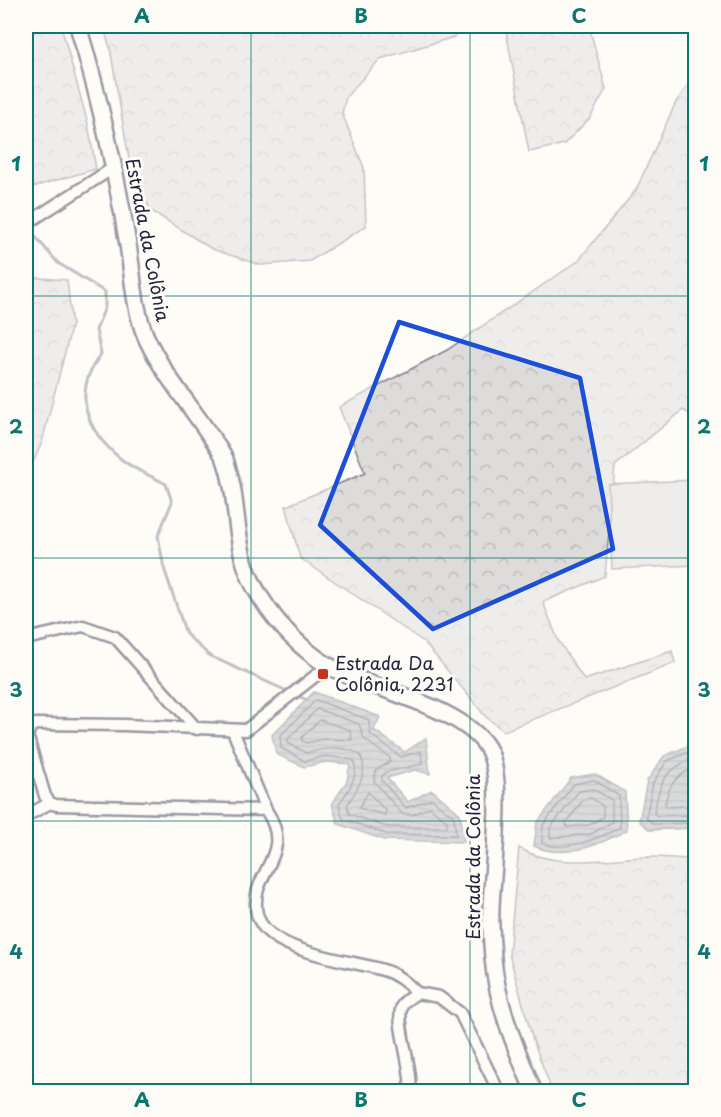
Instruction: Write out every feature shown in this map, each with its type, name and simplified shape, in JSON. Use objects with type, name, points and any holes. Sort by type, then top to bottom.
[{"type":"main road","name":"Estrada da Colônia","points":[[78,26],[97,89],[137,303],[146,335],[162,368],[225,459],[231,475],[240,556],[260,597],[282,626],[305,649],[328,666],[441,712],[474,732],[488,747],[497,788],[491,910],[493,960],[499,998],[511,1037],[534,1092]]},
{"type":"street","points":[[26,224],[113,168]]},
{"type":"street","points":[[26,639],[83,626],[115,637],[197,729]]},
{"type":"street","points":[[50,803],[45,796],[27,735],[28,727],[124,724],[246,730],[328,666]]},
{"type":"street","points":[[233,731],[278,839],[276,852],[260,883],[256,902],[262,925],[275,938],[290,947],[384,970],[405,981],[417,993],[439,997],[460,1013],[499,1092]]},
{"type":"street","points":[[26,816],[50,803],[266,810]]},
{"type":"street","points":[[410,1092],[410,1064],[401,1029],[400,1010],[403,1004],[417,993]]},
{"type":"highlighted area","points":[[399,322],[580,378],[613,549],[433,629],[320,525]]},
{"type":"green space","points":[[28,26],[61,26],[88,124],[96,169],[26,189],[26,32],[29,29]]},
{"type":"green space","points":[[103,26],[466,26],[454,37],[380,59],[346,97],[342,113],[364,168],[366,226],[310,261],[260,265],[212,249],[150,210],[129,159],[110,48]]},
{"type":"green space","points":[[505,26],[589,26],[606,89],[590,118],[564,144],[529,152]]},
{"type":"green space","points":[[695,75],[695,417],[683,410],[615,466],[605,576],[543,602],[558,640],[584,680],[672,651],[675,663],[504,731],[486,717],[424,642],[300,558],[286,506],[365,473],[339,407],[447,350],[578,261],[636,190],[676,102]]},
{"type":"green space","points":[[26,277],[67,280],[72,325],[42,442],[26,479]]},
{"type":"green space","points":[[695,480],[695,565],[612,569],[608,484]]},
{"type":"green space","points":[[519,848],[534,855],[565,861],[648,857],[695,859],[695,1091],[552,1091],[533,1040],[509,954]]},
{"type":"water","points":[[314,692],[380,717],[374,730],[405,752],[426,738],[430,774],[415,770],[387,778],[408,802],[432,790],[460,814],[464,842],[384,840],[338,824],[332,804],[347,781],[350,764],[326,762],[304,767],[276,754],[272,735]]},
{"type":"water","points":[[695,743],[695,828],[650,830],[639,821],[647,781],[664,756]]},
{"type":"water","points":[[595,774],[625,792],[627,830],[581,849],[557,852],[534,846],[537,823],[571,778]]},
{"type":"waterway","points":[[27,227],[58,263],[105,292],[105,307],[96,330],[101,354],[87,383],[85,397],[87,411],[91,424],[109,448],[132,466],[166,484],[172,502],[158,536],[164,568],[186,634],[210,656],[307,700]]},
{"type":"place","name":"Estrada Da Colônia, 2231","points":[[323,674]]}]
